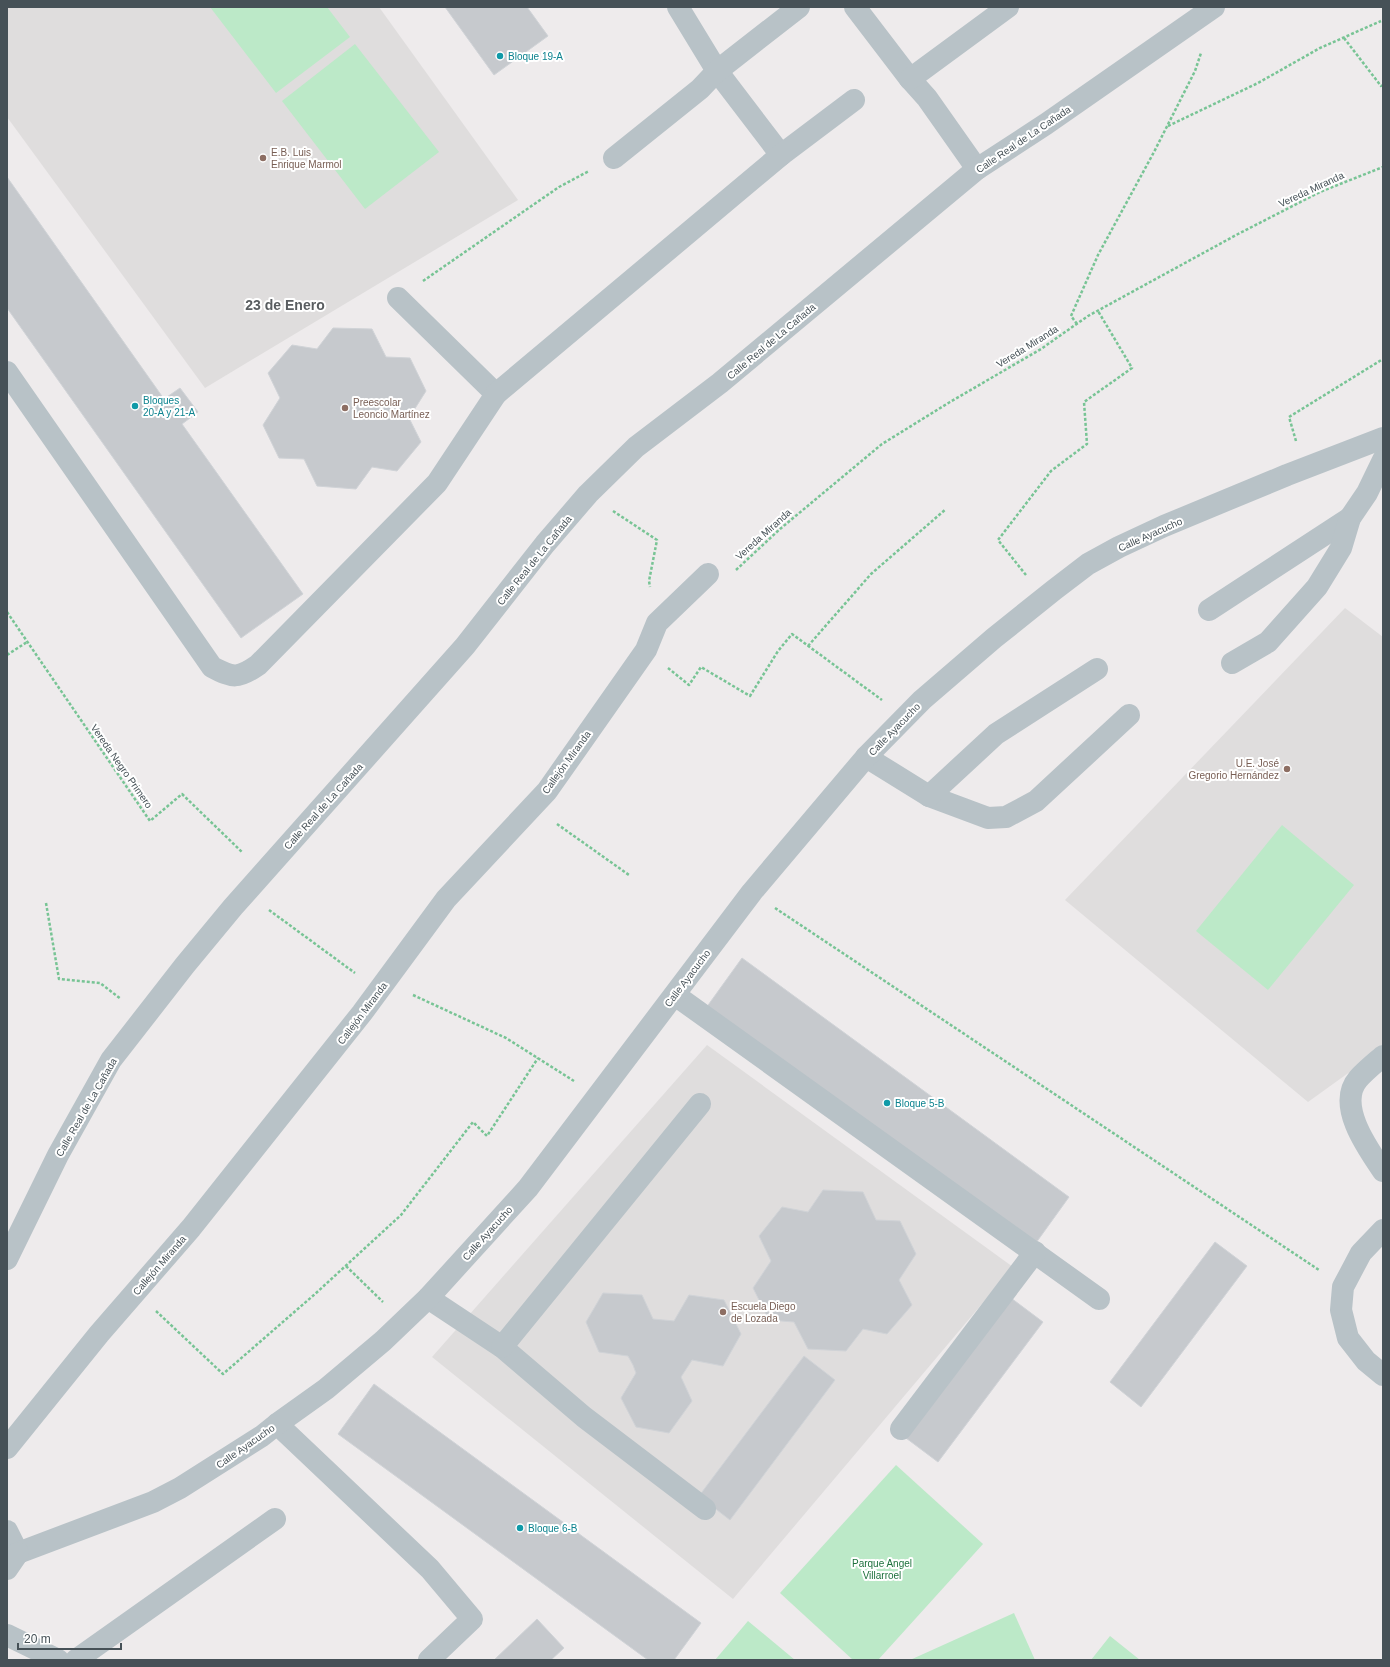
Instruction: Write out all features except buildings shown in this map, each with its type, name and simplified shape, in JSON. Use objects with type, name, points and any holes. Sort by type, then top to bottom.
[{"type":"street","points":[[678,7],[716,71],[781,155]]},
{"type":"street","points":[[614,158],[700,89],[716,71],[799,7]]},
{"type":"street","points":[[855,7],[910,79],[927,98],[976,169]]},
{"type":"street","points":[[910,79],[1008,7]]},
{"type":"street","name":"Calle Real de La Cañada","points":[[7,1259],[58,1154],[112,1060],[185,965],[263,873],[465,646],[545,544],[588,494],[636,447],[744,364],[976,169],[1046,124],[1214,7]]},
{"type":"street","points":[[7,372],[212,667],[229,676],[245,674],[258,665],[437,484],[496,394],[781,155],[854,100]]},
{"type":"street","points":[[398,298],[496,394]]},
{"type":"street","name":"Calle Ayacucho","points":[[12,1561],[153,1502],[180,1488],[262,1436],[326,1389],[404,1322],[428,1298],[528,1188],[752,892],[866,757],[922,700],[1044,598],[1088,564],[1119,547],[1164,526],[1383,438]]},
{"type":"street","points":[[1232,663],[1268,642],[1317,587],[1341,548],[1350,518],[1366,493],[1383,460]]},
{"type":"street","points":[[1209,610],[1350,518]]},
{"type":"street","name":"Callejón Miranda","points":[[7,1448],[99,1334],[191,1228],[382,986],[446,899],[547,791],[646,650],[657,623],[708,574]]},
{"type":"street","points":[[929,796],[996,734],[1097,669]]},
{"type":"street","points":[[866,757],[929,796],[988,818],[1006,817],[1036,801],[1129,715]]},
{"type":"street","points":[[675,994],[1099,1299]]},
{"type":"street","points":[[1383,1056],[1357,1079],[1351,1092],[1352,1110],[1362,1139],[1383,1171]]},
{"type":"street","points":[[502,1347],[700,1104]]},
{"type":"street","points":[[1383,1230],[1361,1253],[1343,1287],[1341,1310],[1348,1338],[1366,1362],[1383,1375]]},
{"type":"street","points":[[901,1429],[1034,1252]]},
{"type":"street","points":[[428,1298],[502,1347],[584,1417],[705,1508]]},
{"type":"street","points":[[277,1424],[430,1569],[472,1619],[429,1660]]},
{"type":"street","points":[[76,1660],[275,1519]]},
{"type":"street","points":[[7,1531],[12,1561]]},
{"type":"street","points":[[7,1635],[58,1660]]},
{"type":"path","points":[[1168,126],[1258,83],[1320,48],[1381,21]]},
{"type":"path","points":[[1344,38],[1381,86],[1383,85]]},
{"type":"path","points":[[1077,324],[1071,316],[1098,255],[1168,126],[1195,71],[1202,50]]},
{"type":"path","points":[[398,298],[559,187],[614,158]]},
{"type":"path","name":"Vereda Miranda","points":[[708,574],[728,577],[780,529],[882,444],[1041,349],[1098,311],[1238,234],[1306,199],[1383,167]]},
{"type":"path","points":[[1044,598],[998,540],[1051,471],[1087,444],[1084,402],[1132,368],[1098,311]]},
{"type":"path","points":[[1306,468],[1289,417],[1383,359]]},
{"type":"path","points":[[588,494],[657,540],[649,581],[657,623]]},
{"type":"path","points":[[808,646],[871,574],[946,509]]},
{"type":"path","name":"Vereda Negro Primero","points":[[7,612],[150,821],[182,794],[263,873]]},
{"type":"path","points":[[646,650],[689,685],[701,667],[750,696],[778,651],[792,634],[906,717]]},
{"type":"path","points":[[7,655],[27,642]]},
{"type":"path","points":[[532,806],[629,874]]},
{"type":"path","points":[[752,892],[1343,1287]]},
{"type":"path","points":[[246,893],[382,986],[506,1038],[598,1096]]},
{"type":"path","points":[[46,903],[59,979],[100,982],[144,1018]]},
{"type":"path","points":[[135,1292],[223,1374],[401,1216],[473,1122],[487,1136],[538,1058]]},
{"type":"path","points":[[346,1266],[404,1322]]},
{"type":"shaded area","name":"E.B. Luis Enrique Marmol","points":[[7,7],[379,7],[518,200],[205,388],[7,117]]},
{"type":"shaded area","name":"U.E. José Gregorio Hernández","points":[[1345,608],[1383,637],[1383,1048],[1308,1102],[1065,900]]},
{"type":"shaded area","name":"Escuela Diego de Lozada","points":[[707,1045],[1013,1267],[733,1599],[432,1357]]},
{"type":"green space","points":[[210,7],[327,7],[350,37],[276,93]]},
{"type":"green space","points":[[355,44],[439,152],[365,209],[282,101]]},
{"type":"green space","points":[[1282,825],[1354,885],[1268,990],[1196,931]]},
{"type":"green space","name":"Parque Angel Villarroel","points":[[896,1465],[983,1544],[878,1660],[853,1660],[780,1593]]},
{"type":"green space","points":[[1014,1613],[1035,1660],[910,1660]]},
{"type":"green space","points":[[748,1621],[795,1660],[715,1660]]},
{"type":"green space","points":[[1110,1636],[1140,1660],[1091,1660]]},
{"type":"place","name":"Bloque 19-A","points":[[500,56]]},
{"type":"place","name":"E.B. Luis Enrique Marmol","points":[[263,158]]},
{"type":"place","name":"Bloques 20-A y 21-A","points":[[135,406]]},
{"type":"place","name":"Preescolar Leoncio Martínez","points":[[345,408]]},
{"type":"place","name":"U.E. José Gregorio Hernández","points":[[1287,769]]},
{"type":"place","name":"Bloque 5-B","points":[[887,1103]]},
{"type":"place","name":"Escuela Diego de Lozada","points":[[723,1312]]},
{"type":"place","name":"Bloque 6-B","points":[[520,1528]]},
{"type":"district","name":"23 de Enero","points":[[285,305]]}]
